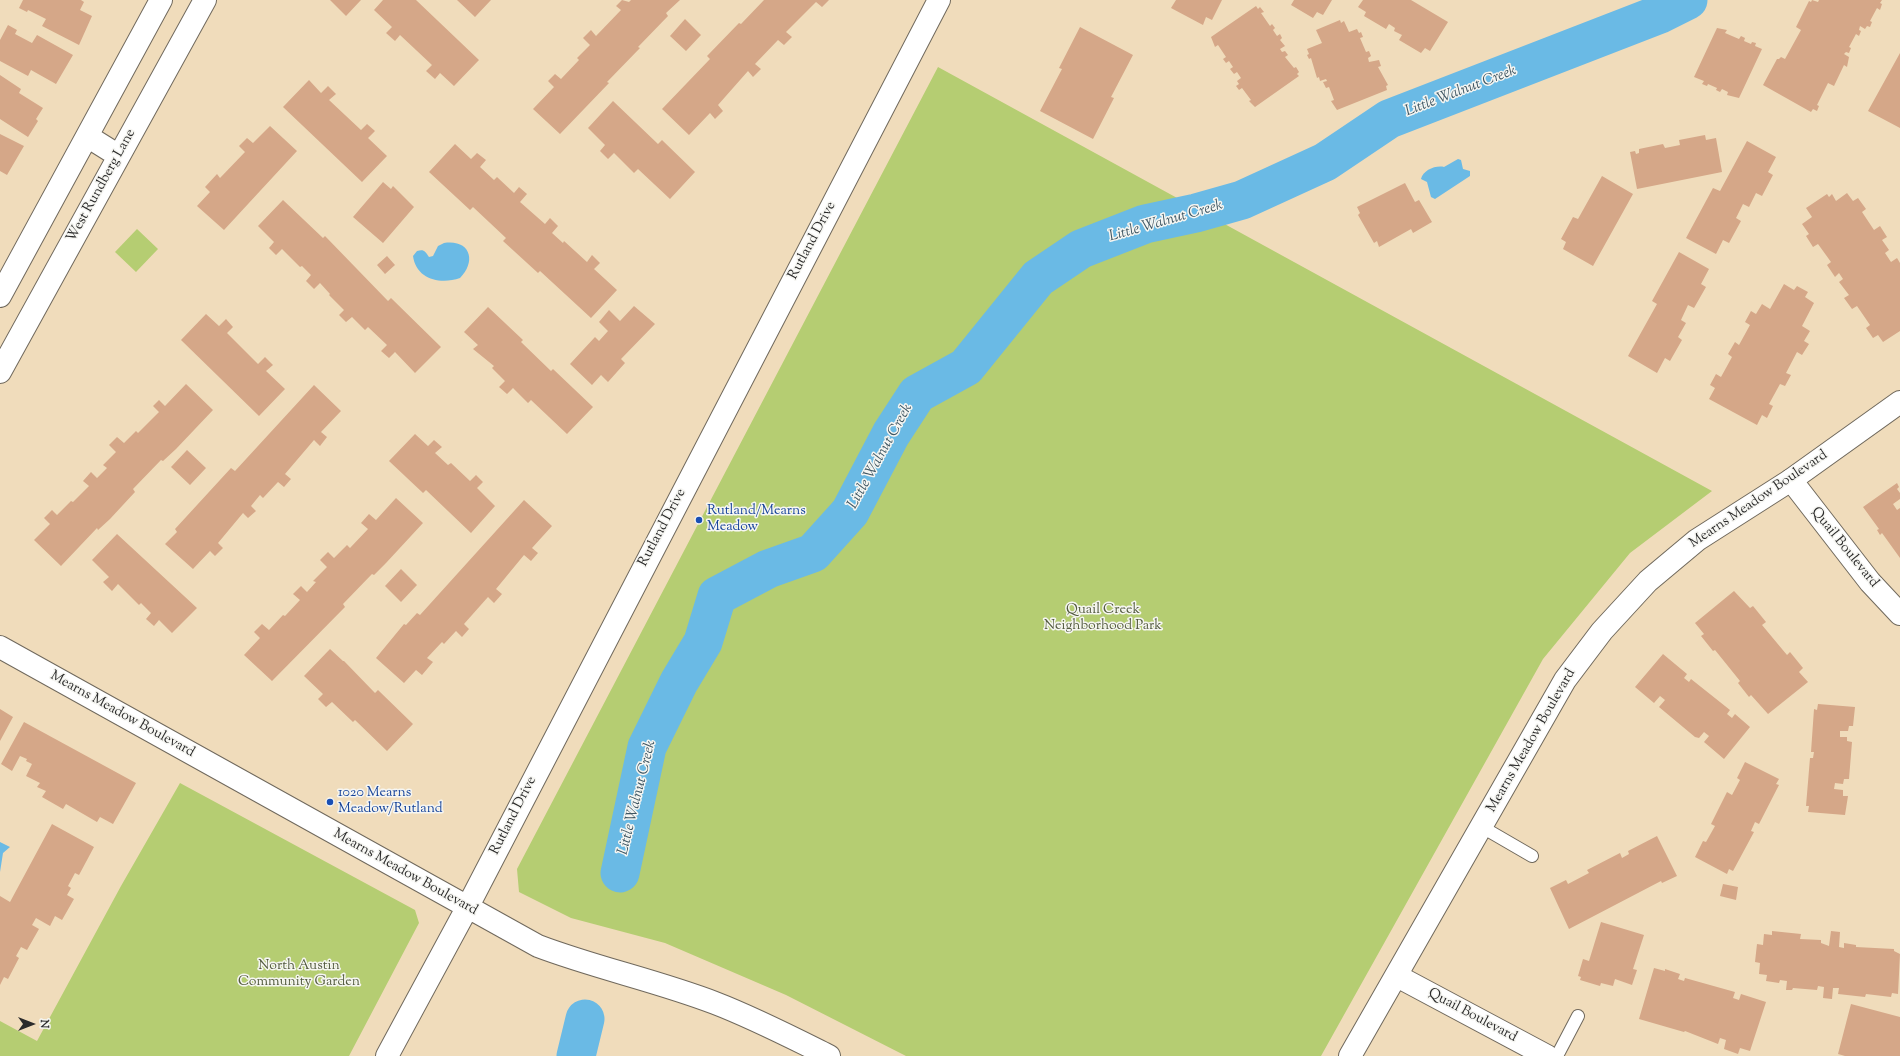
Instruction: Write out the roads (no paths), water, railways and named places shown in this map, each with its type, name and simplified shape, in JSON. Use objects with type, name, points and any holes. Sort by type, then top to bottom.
[{"type":"street","points":[[0,296],[161,0]]},
{"type":"street","name":"West Rundberg Lane","points":[[0,372],[205,0]]},
{"type":"street","name":"Rutland Drive","points":[[387,1056],[466,908],[939,0]]},
{"type":"street","points":[[87,136],[119,156]]},
{"type":"street","name":"Mearns Meadow Boulevard","points":[[1350,1056],[1565,680],[1602,631],[1648,581],[1697,540],[1790,480],[1900,402]]},
{"type":"street","name":"Quail Boulevard","points":[[1790,480],[1870,582],[1900,614]]},
{"type":"street","name":"Mearns Meadow Boulevard","points":[[0,647],[466,908],[538,946],[578,961],[721,1006],[757,1020],[816,1053]]},
{"type":"street","name":"Quail Boulevard","points":[[1397,976],[1547,1056]]},
{"type":"lane","points":[[1482,826],[1532,856]]},
{"type":"lane","points":[[1557,1056],[1578,1016]]},
{"type":"water","points":[[1458,159],[1461,160],[1463,169],[1470,171],[1470,176],[1435,199],[1431,197],[1427,182],[1421,179],[1424,173],[1430,169],[1444,167]]},
{"type":"water","points":[[444,243],[460,244],[468,253],[468,265],[460,278],[445,281],[430,278],[424,275],[415,264],[413,256],[417,251],[423,250],[429,257],[433,256],[438,246]]},
{"type":"water","points":[[0,842],[10,847],[3,853],[0,872]]},
{"type":"waterway","name":"Little Walnut Creek","points":[[620,873],[647,747],[679,682],[703,642],[717,596],[768,569],[813,553],[850,512],[891,434],[917,394],[966,367],[1038,278],[1081,249],[1145,224],[1196,213],[1242,200],[1325,162],[1389,119],[1660,14],[1688,0]]},
{"type":"waterway","name":"Little Walnut Creek","points":[[576,1056],[585,1019]]},
{"type":"place","name":"Rutland/Mearns Meadow","points":[[699,520]]},
{"type":"place","name":"1020 Mearns Meadow/Rutland","points":[[330,802]]},
{"type":"park label","name":"Quail Creek Neighborhood Park","points":[[1103,620]]},
{"type":"park label","name":"North Austin Community Garden","points":[[299,976]]}]
